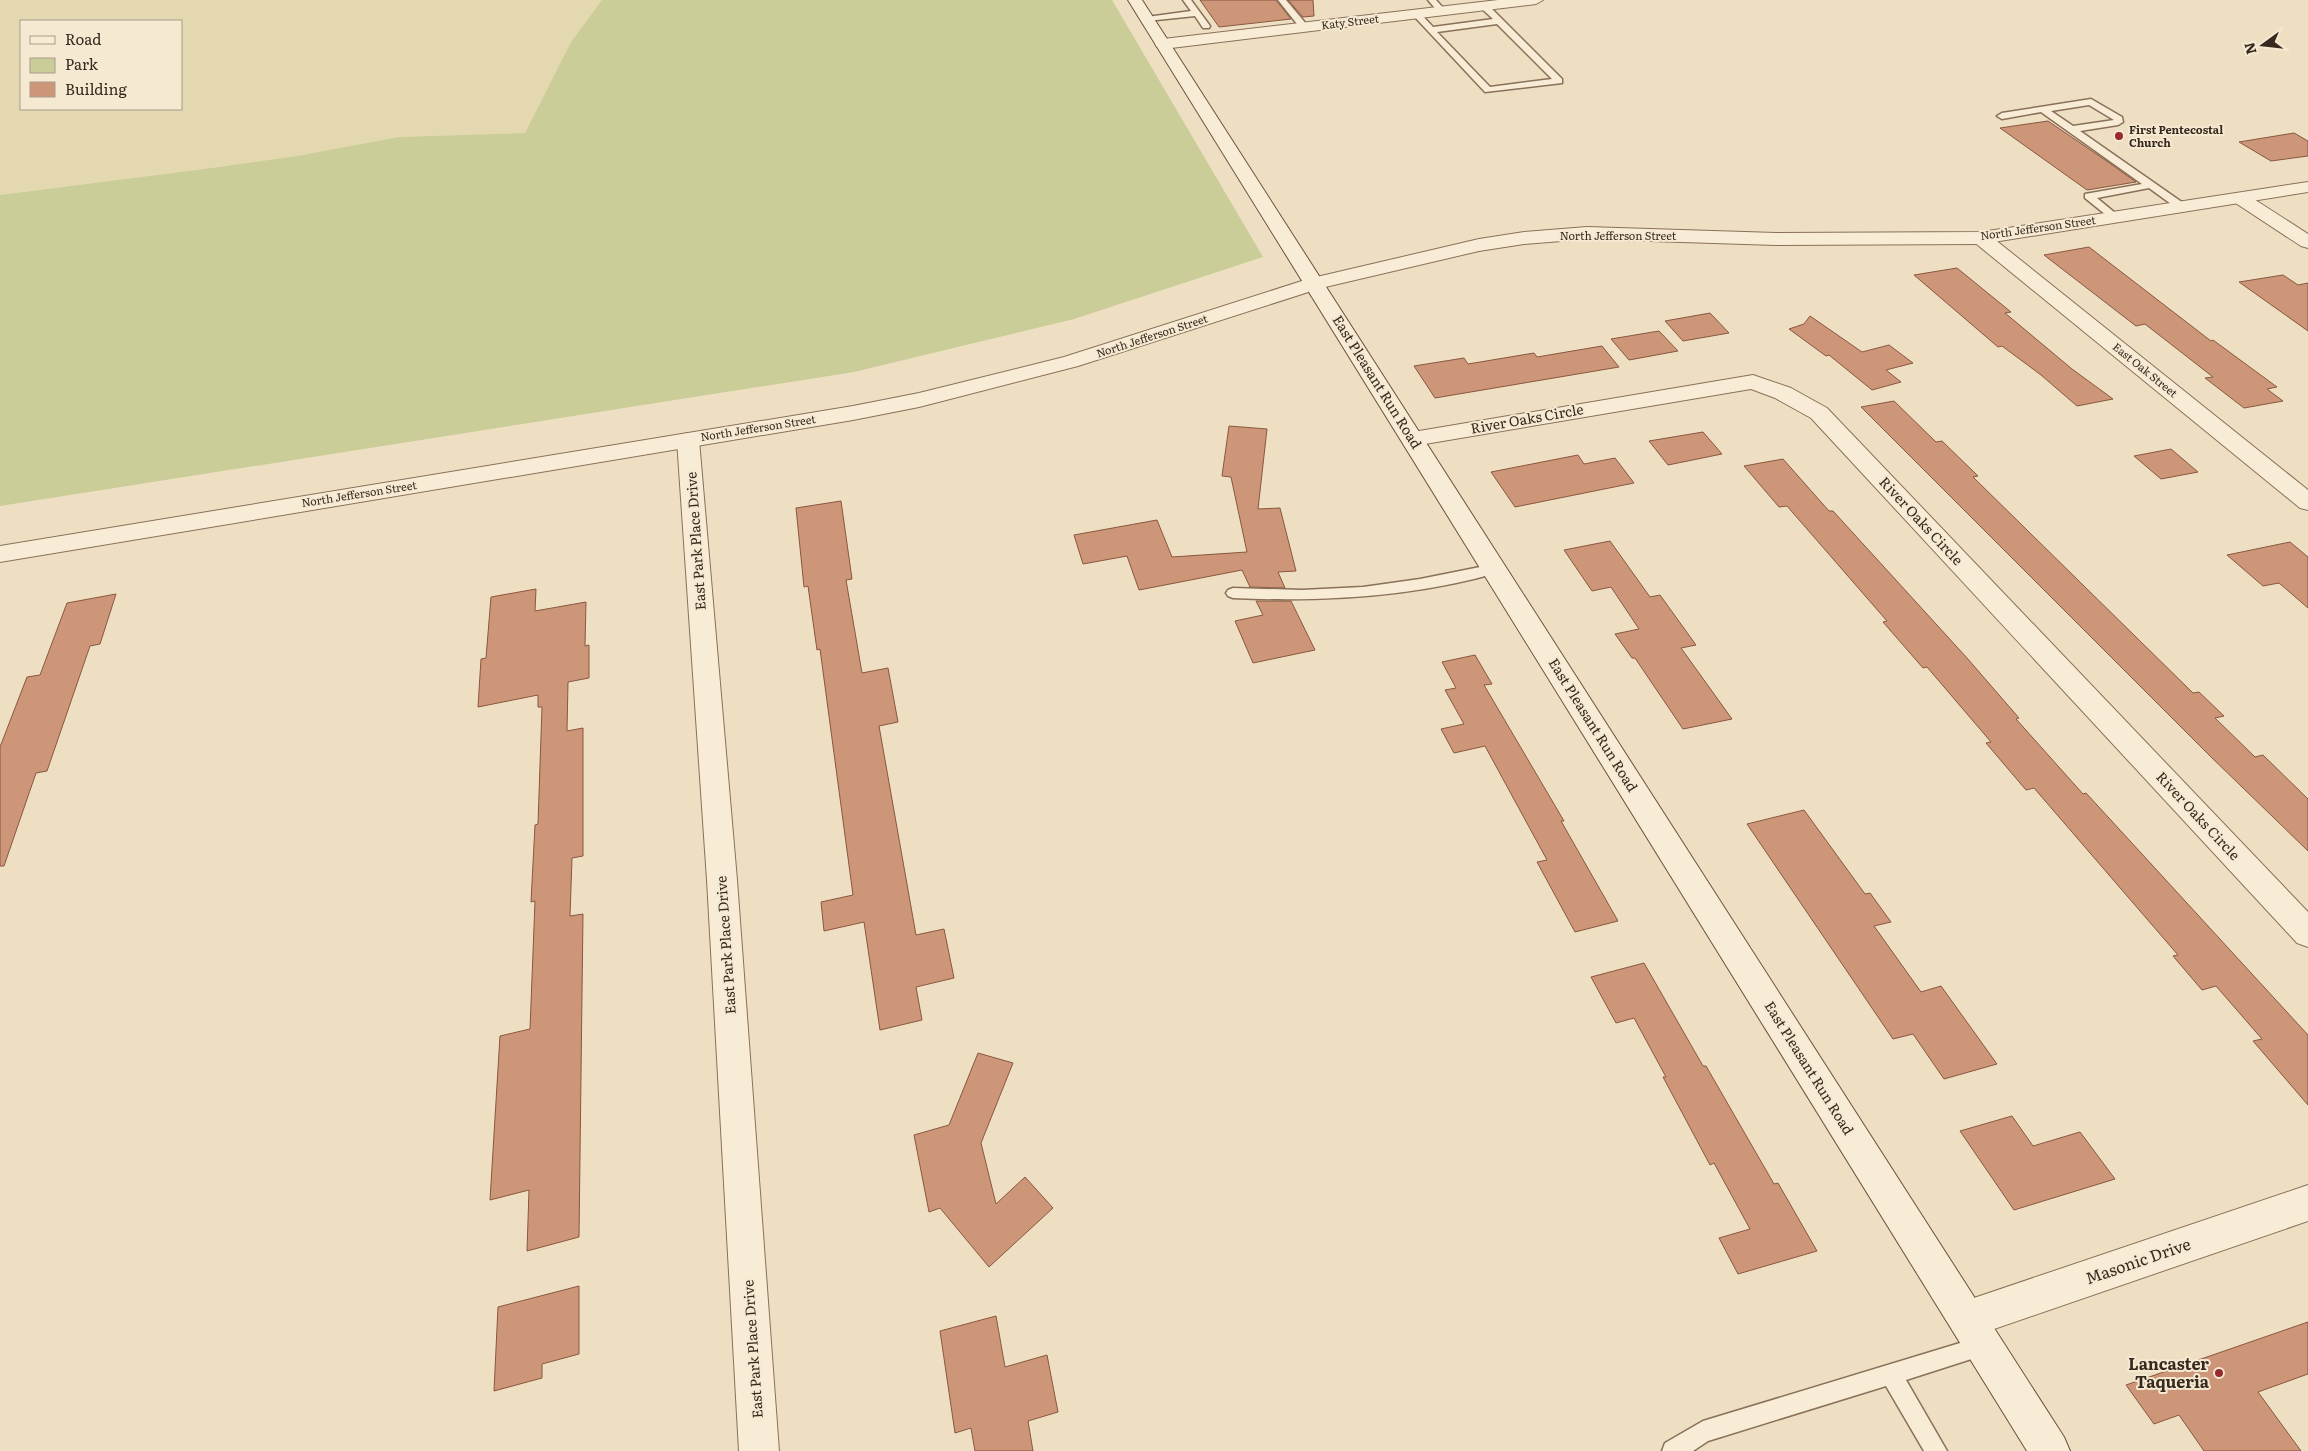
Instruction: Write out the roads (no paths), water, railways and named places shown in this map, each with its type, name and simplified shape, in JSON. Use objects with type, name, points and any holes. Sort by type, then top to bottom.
[{"type":"street","name":"Katy Street","points":[[1163,44],[1416,14],[1437,6],[1484,6],[1536,0]]},
{"type":"street","name":"East Pleasant Run Road","points":[[1142,10],[2050,1451]]},
{"type":"street","name":"North Jefferson Street","points":[[0,554],[853,413],[1015,377],[1071,362],[1315,283],[1479,245],[1524,238],[1586,233],[1776,239],[1981,238],[2308,187]]},
{"type":"street","points":[[2240,198],[2308,242]]},
{"type":"street","name":"East Oak Street","points":[[1981,238],[2303,493]]},
{"type":"street","name":"River Oaks Circle","points":[[1413,439],[1753,382],[1783,393],[1819,413],[2308,934]]},
{"type":"street","name":"East Park Place Drive","points":[[688,440],[722,880],[759,1451]]},
{"type":"street","name":"Masonic Drive","points":[[1976,1332],[2308,1203]]},
{"type":"lane","points":[[1188,0],[1206,26]]},
{"type":"lane","points":[[1282,0],[1304,27]]},
{"type":"lane","points":[[1416,14],[1488,90],[1559,81],[1484,6]]},
{"type":"lane","points":[[1142,10],[1197,13]]},
{"type":"lane","points":[[1431,30],[1499,21]]},
{"type":"lane","points":[[2002,116],[2091,102],[2119,120],[2113,123],[2072,129]]},
{"type":"lane","points":[[2043,109],[2182,207]]},
{"type":"lane","points":[[2115,217],[2089,196],[2151,185]]},
{"type":"lane","points":[[1233,592],[1345,594],[1423,584],[1495,569]]},
{"type":"lane","points":[[1673,1451],[1702,1432],[1891,1374],[1976,1332]]},
{"type":"lane","points":[[1891,1374],[1936,1451]]},
{"type":"place","name":"First Pentecostal Church","points":[[2119,136]]},
{"type":"place","name":"Lancaster Taqueria","points":[[2219,1373]]}]
